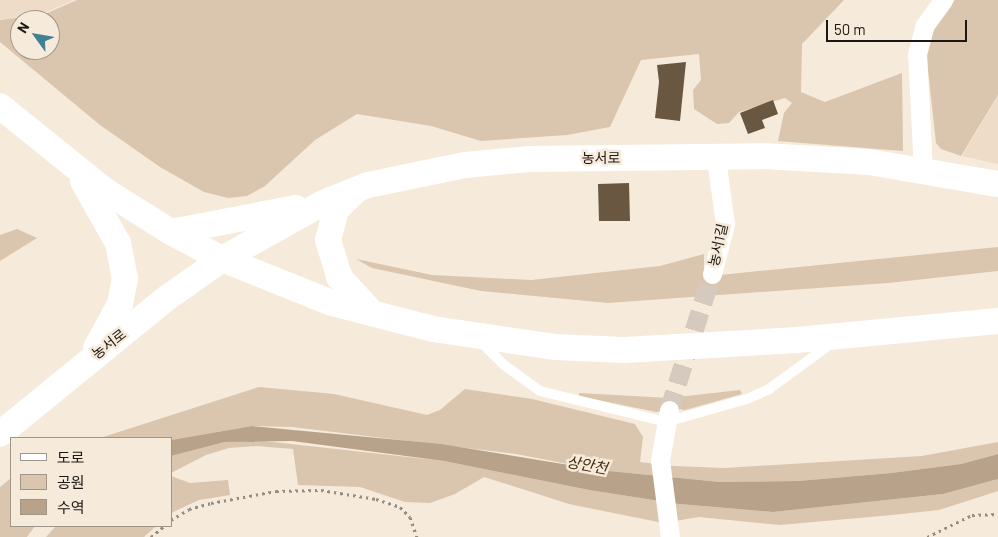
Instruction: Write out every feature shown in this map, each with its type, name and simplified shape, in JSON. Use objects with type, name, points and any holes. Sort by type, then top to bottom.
[{"type":"street","points":[[923,171],[917,54],[925,25],[943,0]]},
{"type":"street","points":[[0,106],[69,163],[170,232],[222,259],[278,284],[376,316],[475,337],[556,346],[624,350],[678,349],[998,321]]},
{"type":"street","name":"농서로","points":[[0,434],[90,360],[222,259],[324,203],[357,190],[412,174],[511,161],[806,157],[869,162],[998,184]]},
{"type":"street","name":"농서1길","points":[[712,274],[725,224],[716,158]]},
{"type":"street","points":[[69,163],[108,222],[120,252],[125,278],[120,304],[90,360]]},
{"type":"street","points":[[357,190],[336,210],[328,240],[339,277],[354,297],[376,316]]},
{"type":"street","points":[[170,232],[324,203]]},
{"type":"street","points":[[667,416],[660,460],[669,530]]},
{"type":"lane","points":[[475,337],[504,366],[540,391],[667,416],[748,399],[769,389],[840,336]]},
{"type":"path","points":[[172,519],[188,509],[211,503],[276,491],[321,490],[376,498],[400,507],[410,517],[417,537]]},
{"type":"path","points":[[927,537],[972,515],[998,514]]},
{"type":"path","points":[[151,537],[163,527]]},
{"type":"shaded area","points":[[0,0],[74,0],[51,10],[10,10],[10,18],[0,19]]},
{"type":"shaded area","points":[[998,96],[998,164],[962,156]]},
{"type":"green space","points":[[77,0],[844,0],[802,44],[801,92],[825,102],[902,73],[903,151],[778,141],[784,113],[792,103],[785,98],[739,112],[729,123],[717,124],[694,109],[693,90],[701,80],[699,54],[641,60],[610,127],[567,135],[481,141],[431,126],[357,114],[315,140],[265,186],[247,196],[228,198],[204,192],[160,167],[100,125],[22,60],[60,60],[60,10],[54,10]]},
{"type":"green space","points":[[955,0],[998,0],[998,95],[961,156],[941,149],[936,143],[926,52],[933,27]]},
{"type":"green space","points":[[10,19],[10,50],[0,42],[0,20]]},
{"type":"green space","points":[[17,229],[37,238],[0,261],[0,235]]},
{"type":"green space","points":[[998,247],[998,271],[888,283],[608,303],[481,291],[372,268],[356,259],[432,275],[531,280],[660,266],[704,254],[704,271],[720,275]]},
{"type":"green space","points":[[259,387],[334,394],[427,415],[440,410],[465,389],[532,399],[635,424],[643,437],[640,462],[674,466],[725,468],[922,456],[998,442],[998,454],[961,464],[891,473],[798,481],[720,482],[599,470],[516,454],[292,427],[252,426],[172,440],[172,437],[103,437]]},
{"type":"green space","points":[[740,390],[742,394],[685,410],[674,408],[656,412],[579,396],[579,393],[669,398]]},
{"type":"green space","points":[[255,440],[444,461],[589,490],[679,504],[773,512],[943,494],[998,479],[998,491],[939,510],[892,515],[780,525],[699,517],[663,523],[569,504],[484,477],[455,494],[430,503],[405,502],[360,487],[298,485],[293,449],[256,446],[229,448],[206,455],[172,472],[172,456],[225,442]]},
{"type":"green space","points":[[172,476],[190,483],[228,480],[230,495],[199,500],[172,513]]},
{"type":"green space","points":[[10,479],[10,527],[34,527],[27,537],[0,537],[0,487]]},
{"type":"green space","points":[[55,527],[155,527],[144,537],[46,537]]},
{"type":"water","points":[[252,426],[441,444],[599,470],[720,482],[798,481],[891,473],[961,464],[998,454],[998,479],[943,494],[773,512],[679,504],[589,490],[444,461],[292,441],[225,442],[172,456],[172,440]]},
{"type":"building","points":[[686,62],[680,121],[655,118],[659,82],[657,65]]},
{"type":"building","points":[[773,100],[778,114],[762,120],[765,128],[748,134],[740,113]]},
{"type":"building","points":[[629,183],[630,221],[599,221],[598,184]]},
{"type":"tunnel","points":[[669,410],[712,274]]},
{"type":"water label","name":"상안천","points":[[587,465]]}]
